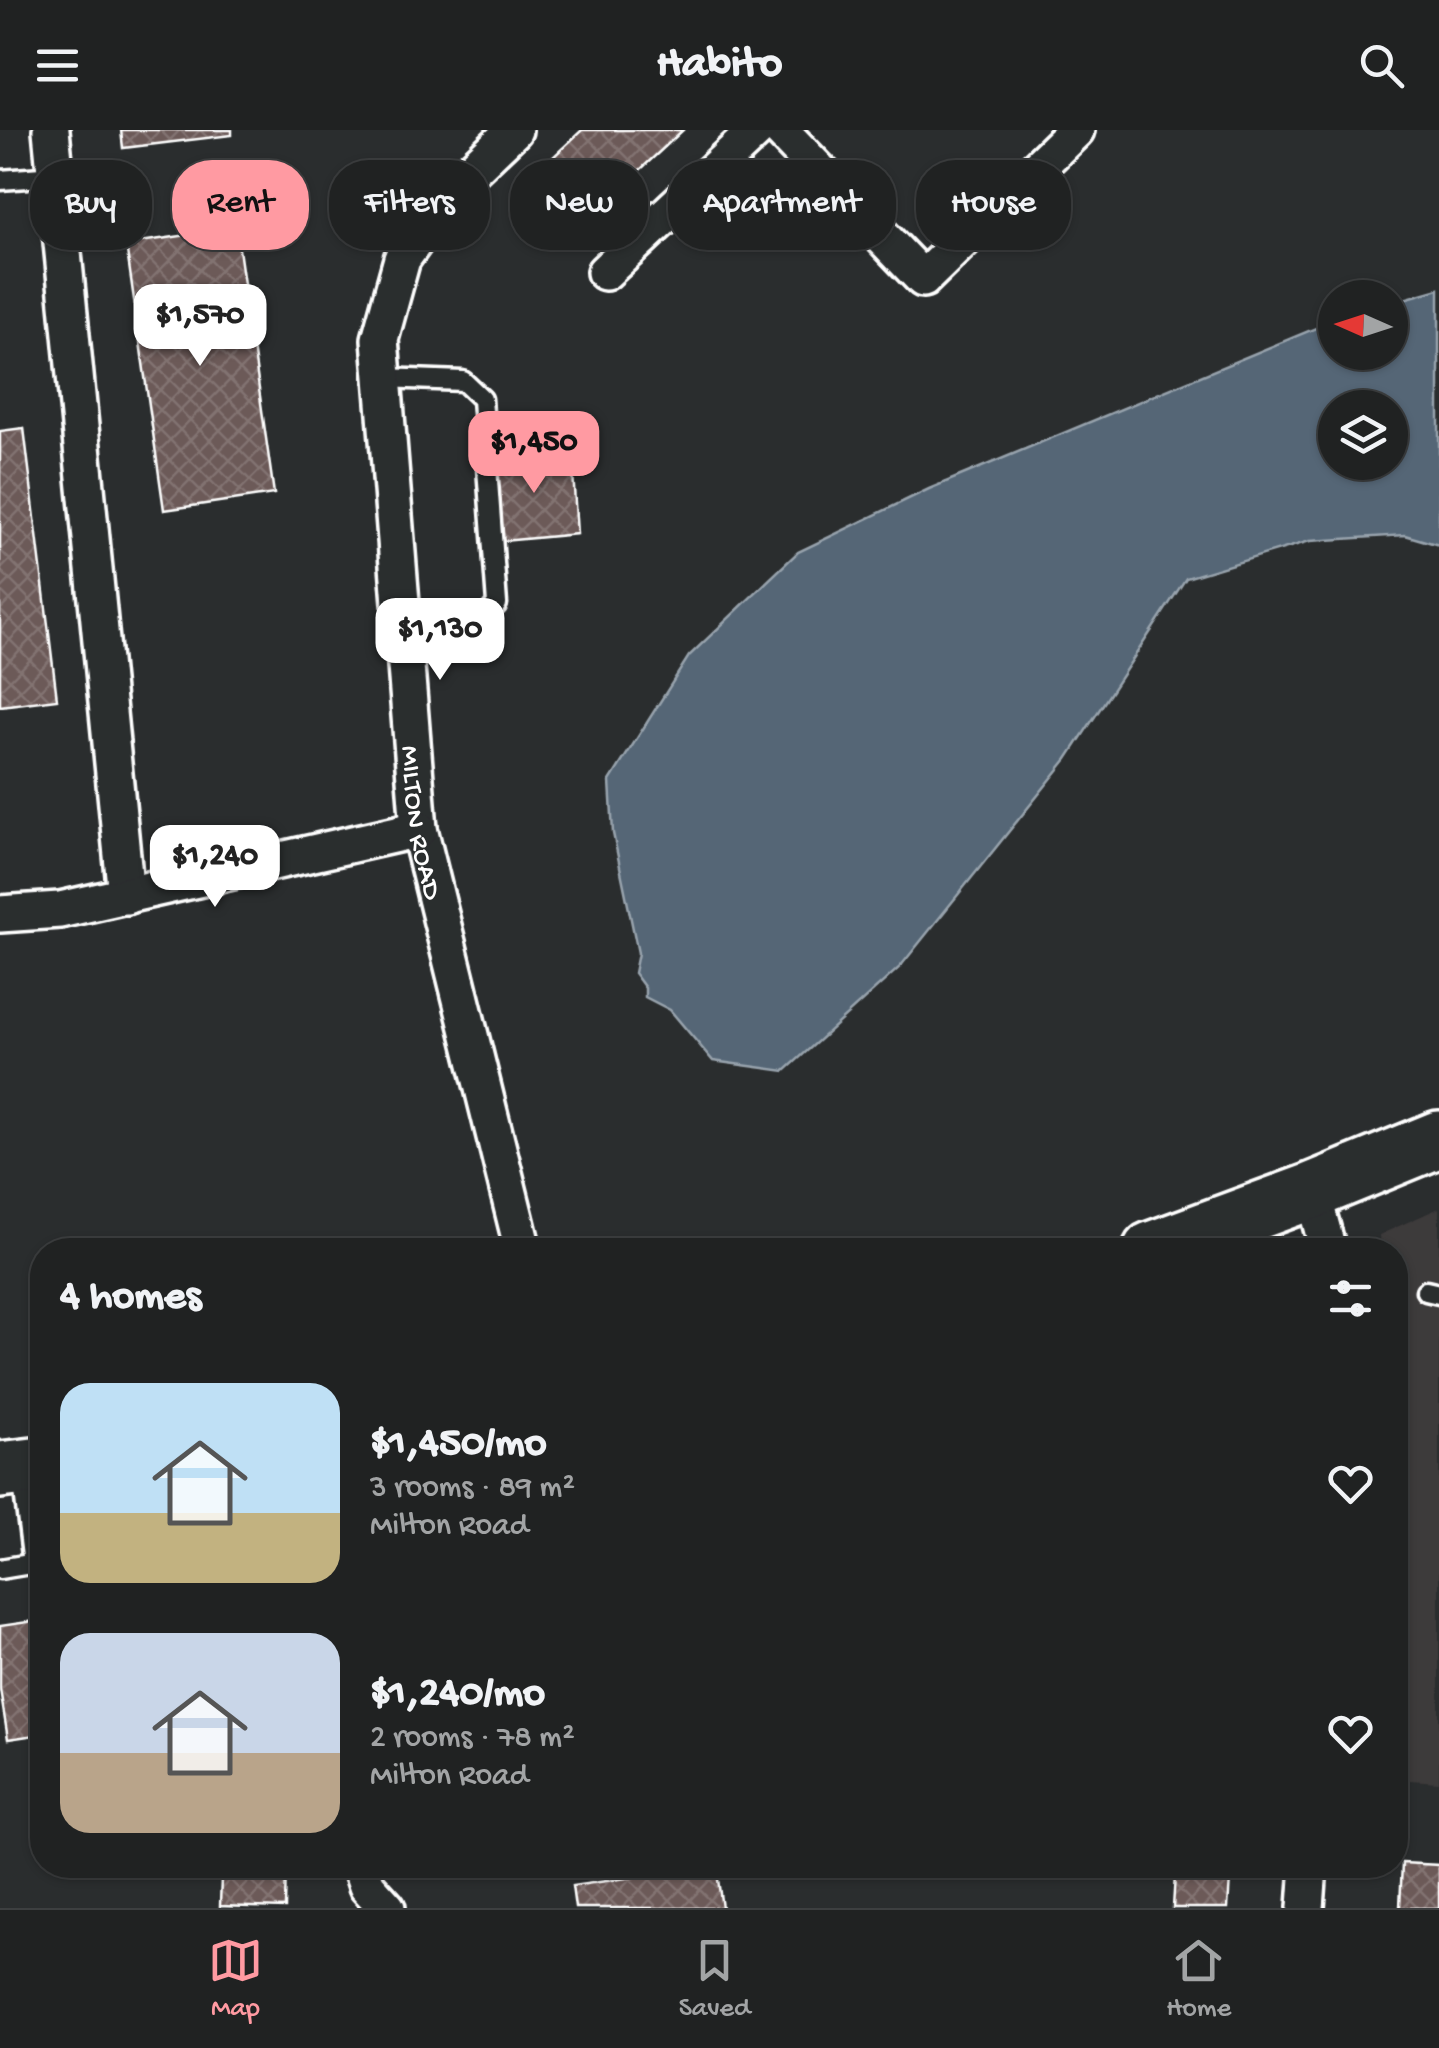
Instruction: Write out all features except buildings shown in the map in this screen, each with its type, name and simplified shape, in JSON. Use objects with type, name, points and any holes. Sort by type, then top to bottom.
[{"type":"highway","points":[[1185,1238],[1439,1139]]},
{"type":"street","points":[[52,130],[55,160]]},
{"type":"street","name":"MILTON ROAD","points":[[514,130],[453,188],[402,259],[380,339],[419,829],[520,1238]]},
{"type":"street","points":[[605,272],[757,130]]},
{"type":"street","points":[[780,130],[923,279],[1076,130]]},
{"type":"street","points":[[63,250],[126,896]]},
{"type":"street","points":[[0,914],[60,910],[419,829]]},
{"type":"street","points":[[1312,1191],[1325,1238]]},
{"type":"street","points":[[364,1878],[387,1908]]},
{"type":"street","points":[[1306,1908],[1308,1878]]},
{"type":"lane","points":[[0,180],[30,178]]},
{"type":"lane","points":[[383,378],[463,381],[482,399],[497,604],[483,620],[404,640]]},
{"type":"lane","points":[[21,1468],[30,1518]]},
{"type":"lane","points":[[0,1568],[30,1564]]},
{"type":"shaded area","points":[[1439,1208],[1439,1782],[1408,1780],[1408,1238],[1379,1235]]},
{"type":"water","points":[[1439,289],[1439,545],[1405,535],[1310,541],[1186,578],[1067,759],[900,967],[785,1071],[713,1061],[670,1010],[645,997],[645,988],[634,973],[638,953],[613,833],[610,781],[689,656],[798,552],[929,489],[1318,327],[1318,370],[1408,370],[1408,298]]}]
